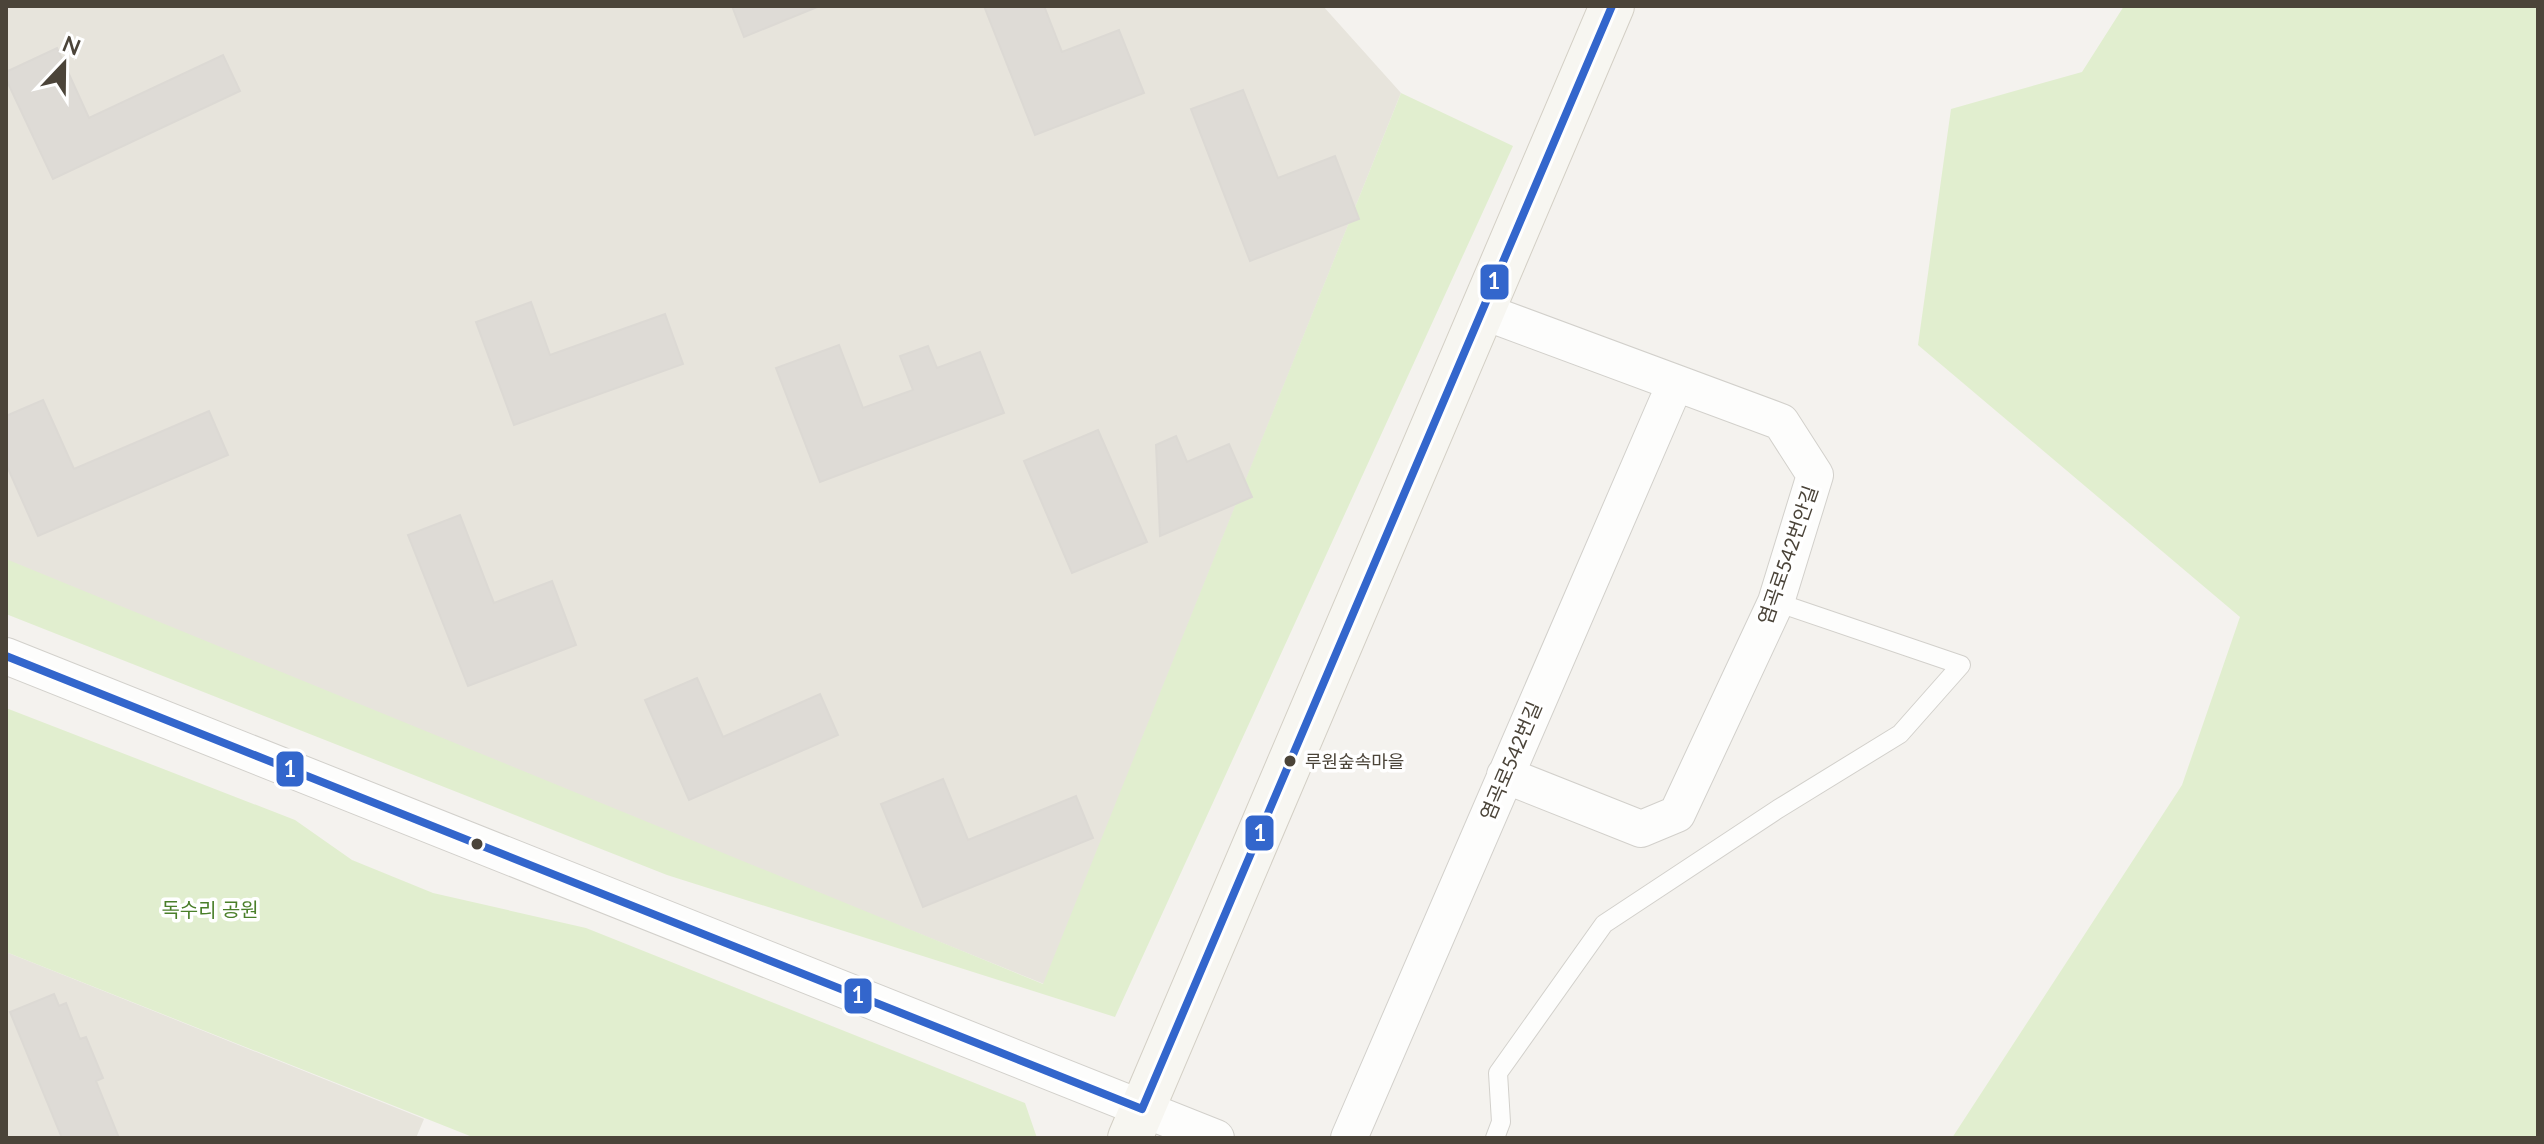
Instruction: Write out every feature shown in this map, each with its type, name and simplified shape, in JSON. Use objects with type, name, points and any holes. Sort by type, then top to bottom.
[{"type":"main road","points":[[1136,1123],[1612,6]]},
{"type":"street","name":"염곡로542번안길","points":[[1482,311],[1781,422],[1815,475],[1776,602],[1677,814],[1641,829],[1505,775]]},
{"type":"street","name":"염곡로542번길","points":[[1349,1138],[1675,384]]},
{"type":"street","points":[[6,656],[1136,1123],[1216,1138]]},
{"type":"lane","points":[[1495,1138],[1501,1122],[1498,1073],[1604,924],[1778,809],[1900,734],[1961,665],[1776,602]]},
{"type":"shaded area","points":[[6,6],[1323,6],[1401,93],[1044,984],[394,722],[6,560]]},
{"type":"shaded area","points":[[6,952],[424,1119],[416,1138],[6,1138]]},
{"type":"green space","points":[[2124,6],[2538,6],[2538,1138],[1952,1138],[2182,785],[2240,617],[1918,345],[1951,109],[2082,72]]},
{"type":"green space","points":[[1401,93],[1513,146],[1115,1017],[667,875],[6,614],[6,559],[1043,984]]},
{"type":"green space","name":"독수리 공원","points":[[6,708],[295,820],[352,860],[433,893],[586,928],[1025,1103],[1037,1138],[475,1138],[6,952]]},
{"type":"building","points":[[732,6],[817,6],[817,7],[744,37]]},
{"type":"building","points":[[984,6],[1044,6],[1062,52],[1119,30],[1144,93],[1035,135]]},
{"type":"building","points":[[57,48],[89,118],[223,55],[240,91],[53,179],[6,79],[6,72]]},
{"type":"building","points":[[1243,90],[1278,178],[1335,156],[1359,219],[1250,261],[1191,109]]},
{"type":"building","points":[[531,302],[550,355],[665,314],[683,364],[514,425],[476,322]]},
{"type":"building","points":[[839,345],[863,408],[913,390],[900,356],[928,346],[937,368],[980,352],[1004,413],[820,482],[776,368]]},
{"type":"building","points":[[43,400],[74,469],[209,411],[228,455],[38,536],[6,464],[6,416]]},
{"type":"building","points":[[1098,430],[1147,542],[1072,573],[1024,461]]},
{"type":"building","points":[[1176,436],[1187,462],[1229,444],[1252,497],[1160,536],[1156,445]]},
{"type":"building","points":[[460,515],[494,603],[552,581],[576,645],[468,686],[408,535]]},
{"type":"building","points":[[697,678],[723,737],[820,694],[838,735],[689,800],[645,700]]},
{"type":"building","points":[[943,779],[968,840],[1076,796],[1093,838],[923,907],[881,804]]},
{"type":"building","points":[[54,994],[59,1006],[66,1003],[80,1039],[86,1037],[103,1078],[96,1081],[119,1138],[62,1138],[10,1012]]},
{"type":"transit line","name":"1","points":[[1142,1109],[1612,6]]},
{"type":"transit line","name":"1","points":[[6,656],[1142,1109]]},
{"type":"place","name":"루원숲속마을","points":[[1290,761]]}]
